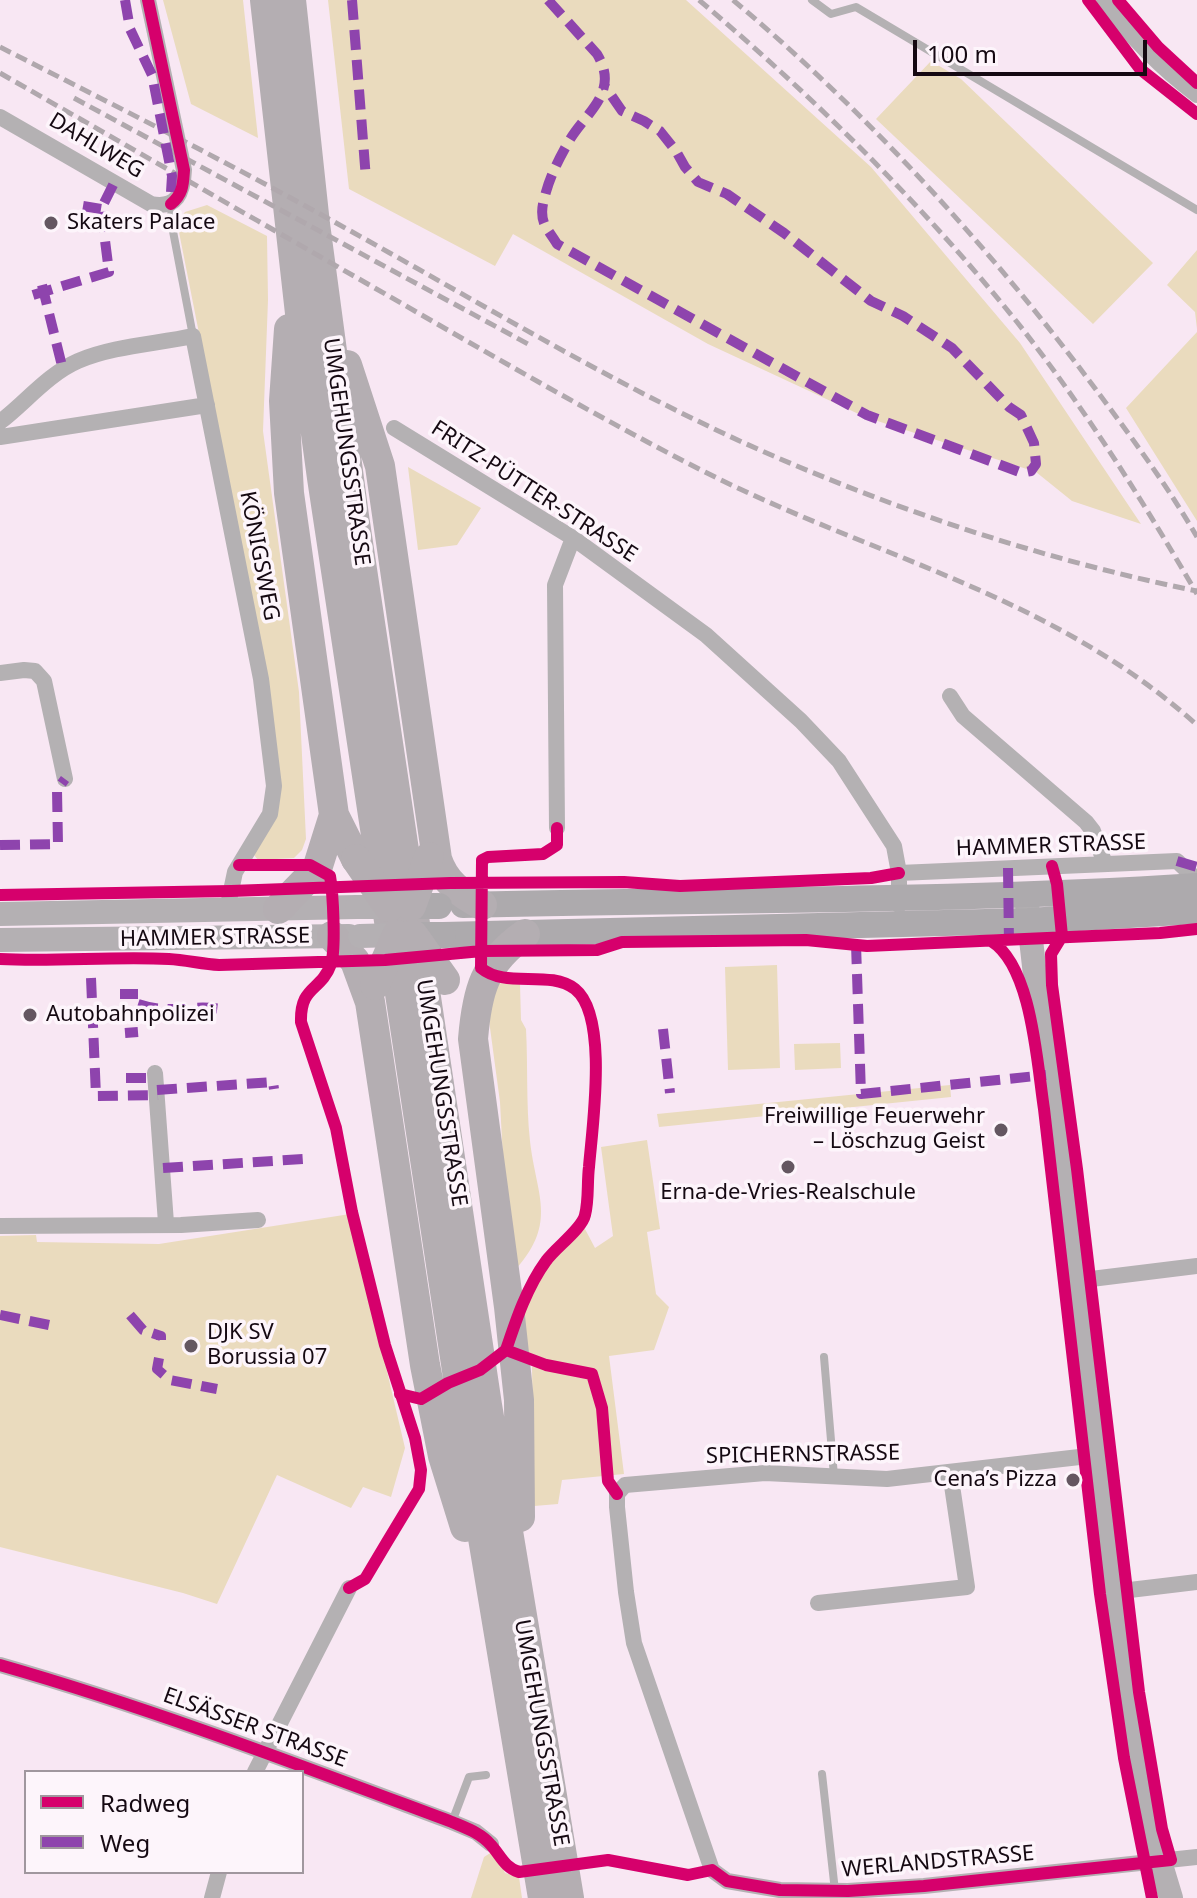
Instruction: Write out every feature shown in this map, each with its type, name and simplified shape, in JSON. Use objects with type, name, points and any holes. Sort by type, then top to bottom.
[{"type":"highway","name":"UMGEHUNGSSTRASSE","points":[[265,0],[322,478],[508,1618],[569,1898]]},
{"type":"highway","name":"UMGEHUNGSSTRASSE","points":[[291,0],[324,297],[508,1618],[543,1898]]},
{"type":"highway","points":[[294,255],[284,401],[289,493],[334,815],[356,859],[408,919],[445,980],[473,1039]]},
{"type":"highway","points":[[324,297],[380,466],[432,846],[442,873],[453,887],[482,905]]},
{"type":"highway","points":[[278,909],[317,869],[334,815]]},
{"type":"highway","points":[[373,993],[408,919],[432,846]]},
{"type":"highway","points":[[508,1618],[519,1400],[473,1039],[477,998],[484,978],[505,950],[525,934]]},
{"type":"highway","points":[[346,936],[355,961],[373,993],[425,1365],[443,1456],[508,1618]]},
{"type":"main road","name":"HAMMER STRASSE","points":[[1027,909],[1197,886]]},
{"type":"main road","name":"HAMMER STRASSE","points":[[408,919],[482,905],[899,912]]},
{"type":"main road","name":"HAMMER STRASSE","points":[[408,919],[443,935],[525,934],[899,912],[1027,909],[1197,911]]},
{"type":"street","points":[[148,0],[184,170],[183,189],[179,198],[171,204]]},
{"type":"street","points":[[1104,0],[1134,36],[1197,95]]},
{"type":"street","name":"DAHLWEG","points":[[0,117],[151,204],[171,204]]},
{"type":"street","points":[[0,422],[50,379],[76,362],[193,336]]},
{"type":"street","name":"KÖNIGSWEG","points":[[193,336],[261,679],[274,786],[270,814],[235,872],[227,910]]},
{"type":"street","points":[[0,437],[207,405]]},
{"type":"street","name":"FRITZ-PÜTTER-STRASSE","points":[[394,428],[573,538],[706,635],[801,721],[839,761],[894,846],[899,873],[899,912]]},
{"type":"street","points":[[557,828],[555,585],[573,538]]},
{"type":"street","points":[[0,673],[35,671],[44,681],[65,779]]},
{"type":"street","name":"HAMMER STRASSE","points":[[950,696],[963,716],[1086,822],[1093,831],[1105,864]]},
{"type":"street","name":"HAMMER STRASSE","points":[[899,873],[1177,861],[1197,880]]},
{"type":"street","name":"HAMMER STRASSE","points":[[0,914],[357,907],[408,919]]},
{"type":"street","points":[[1027,909],[1056,1112],[1130,1726],[1171,1898]]},
{"type":"street","name":"HAMMER STRASSE","points":[[0,940],[346,936],[408,919]]},
{"type":"street","points":[[155,1073],[166,1223]]},
{"type":"street","points":[[0,1226],[258,1220]]},
{"type":"street","points":[[1075,1281],[1197,1266]]},
{"type":"street","name":"SPICHERNSTRASSE","points":[[712,1870],[634,1643],[617,1494],[625,1485],[765,1473],[887,1479],[1097,1455]]},
{"type":"street","points":[[818,1603],[967,1587],[950,1472]]},
{"type":"street","points":[[1113,1592],[1197,1582]]},
{"type":"street","points":[[256,1770],[349,1588]]},
{"type":"street","name":"ELSÄSSER STRASSE","points":[[0,1665],[93,1691],[265,1751],[452,1822],[476,1832],[491,1844]]},
{"type":"street","name":"WERLANDSTRASSE","points":[[712,1870],[727,1881],[780,1890],[835,1891],[924,1886],[1197,1857]]},
{"type":"street","points":[[212,1898],[218,1874]]},
{"type":"lane","points":[[812,0],[831,14],[856,7],[1197,210]]},
{"type":"lane","name":"KÖNIGSWEG","points":[[171,204],[172,226],[193,336]]},
{"type":"lane","points":[[824,1357],[834,1476]]},
{"type":"lane","points":[[822,1774],[835,1891]]},
{"type":"lane","points":[[452,1822],[469,1777],[486,1775]]},
{"type":"shaded area","points":[[163,0],[243,0],[258,138],[191,104]]},
{"type":"shaded area","points":[[328,0],[686,0],[871,167],[1020,343],[1141,524],[1072,501],[1036,472],[865,417],[708,344],[513,234],[495,266],[349,189]]},
{"type":"shaded area","points":[[931,61],[961,79],[1153,263],[1093,324],[876,119]]},
{"type":"shaded area","points":[[207,205],[267,236],[263,431],[299,692],[306,839],[302,850],[294,858],[258,860],[254,855],[276,815],[267,677],[177,222],[185,212]]},
{"type":"shaded area","points":[[1197,250],[1197,329],[1195,312],[1167,285]]},
{"type":"shaded area","points":[[1197,332],[1197,521],[1126,408]]},
{"type":"shaded area","points":[[408,467],[481,508],[457,545],[418,550]]},
{"type":"shaded area","points":[[777,965],[780,1068],[728,1070],[725,967]]},
{"type":"shaded area","points":[[493,983],[520,984],[521,1020],[526,1029],[530,1141],[541,1208],[537,1237],[516,1269],[488,1013]]},
{"type":"shaded area","points":[[840,1043],[841,1068],[795,1070],[794,1044]]},
{"type":"shaded area","points":[[950,1085],[951,1097],[659,1127],[657,1114]]},
{"type":"shaded area","points":[[647,1140],[660,1229],[647,1232],[656,1294],[669,1307],[654,1350],[609,1356],[624,1474],[562,1480],[558,1504],[534,1506],[532,1367],[540,1359],[523,1353],[514,1335],[540,1277],[568,1239],[580,1228],[585,1229],[595,1248],[613,1236],[601,1147]]},
{"type":"shaded area","name":"DJK SV Borussia 07","points":[[350,1214],[405,1448],[391,1497],[363,1487],[351,1508],[277,1475],[217,1604],[0,1547],[0,1236],[36,1235],[37,1242],[159,1244]]},
{"type":"shaded area","points":[[495,1850],[505,1873],[519,1877],[522,1898],[471,1898],[484,1857]]},
{"type":"railway","points":[[699,0],[826,114],[905,194],[981,278],[1042,354],[1089,421],[1197,594]]},
{"type":"railway","points":[[733,0],[827,84],[959,221],[1079,367],[1170,493],[1197,537]]},
{"type":"railway","points":[[0,47],[261,182],[604,373],[762,451],[976,533],[1086,565],[1197,591]]},
{"type":"railway","points":[[0,73],[665,451],[769,502],[1022,610],[1082,642],[1141,680],[1197,725]]},
{"type":"railway","points":[[74,98],[528,344]]},
{"type":"marked path","points":[[125,0],[130,29],[152,75],[172,176],[171,192]]},
{"type":"marked path","points":[[352,0],[366,179]]},
{"type":"marked path","points":[[548,0],[597,54],[605,79],[598,100],[569,141],[546,192],[543,219],[557,244],[867,415],[1022,473],[1031,471],[1036,464],[1034,443],[1021,415],[1009,407],[952,348],[903,316],[871,301],[784,233],[727,194],[698,182],[660,131],[622,111],[604,85]]},
{"type":"marked path","points":[[33,295],[109,272],[101,209],[114,183]]},
{"type":"marked path","points":[[83,206],[101,209]]},
{"type":"marked path","points":[[42,285],[63,370]]},
{"type":"marked path","points":[[0,845],[58,844],[57,790],[65,779]]},
{"type":"marked path","points":[[1177,861],[1197,867]]},
{"type":"marked path","points":[[1008,868],[1009,944]]},
{"type":"marked path","points":[[856,944],[861,1094],[1046,1075]]},
{"type":"marked path","points":[[91,978],[96,1096],[158,1095]]},
{"type":"marked path","points":[[120,994],[138,994]]},
{"type":"marked path","points":[[138,1004],[161,1009],[221,1009],[222,1014]]},
{"type":"marked path","points":[[663,1029],[670,1093]]},
{"type":"marked path","points":[[125,1033],[138,1032]]},
{"type":"marked path","points":[[126,1078],[156,1078]]},
{"type":"marked path","points":[[157,1090],[273,1082],[274,1089]]},
{"type":"marked path","points":[[163,1168],[303,1159],[303,1165]]},
{"type":"marked path","points":[[0,1315],[54,1326]]},
{"type":"marked path","points":[[130,1315],[143,1330],[161,1336],[161,1340]]},
{"type":"marked path","points":[[159,1358],[157,1369],[170,1380],[217,1389]]},
{"type":"cycle path","points":[[148,0],[184,170],[182,189],[171,204]]},
{"type":"cycle path","points":[[1088,0],[1140,69],[1197,114]]},
{"type":"cycle path","points":[[1118,0],[1158,47],[1197,83]]},
{"type":"cycle path","points":[[557,828],[557,845],[543,854],[482,860],[481,968],[503,977],[553,980],[575,989],[585,1003],[592,1023],[595,1047],[595,1101],[585,1215],[539,1271],[506,1350],[546,1365],[592,1374],[602,1408],[608,1481],[617,1494]]},
{"type":"cycle path","points":[[239,865],[310,865],[330,876],[333,957],[327,973],[304,1001],[301,1022],[336,1128],[352,1212],[385,1345],[415,1438],[421,1470],[419,1489],[365,1579],[349,1588]]},
{"type":"cycle path","points":[[0,1665],[171,1719],[452,1822],[483,1837],[506,1864],[519,1872],[608,1860],[688,1875],[712,1870],[727,1881],[780,1890],[848,1891],[1171,1860],[1162,1829],[1139,1692],[1052,985],[1051,954],[1062,936],[1057,884],[1052,866]]},
{"type":"cycle path","points":[[0,895],[450,883],[624,882],[680,886],[871,878],[899,873]]},
{"type":"cycle path","points":[[0,959],[148,958],[219,965],[385,960],[482,951],[597,950],[622,942],[806,940],[867,946],[1197,929]]},
{"type":"cycle path","points":[[991,941],[1005,954],[1016,971],[1035,1043],[1100,1594],[1124,1758],[1152,1898]]},
{"type":"cycle path","points":[[400,1394],[421,1399],[448,1383],[480,1370],[506,1350]]},
{"type":"place","name":"Skaters Palace","points":[[51,223]]},
{"type":"place","name":"Autobahnpolizei","points":[[30,1015]]},
{"type":"place","name":"Freiwillige Feuerwehr – Löschzug Geist","points":[[1001,1130]]},
{"type":"place","name":"Erna-de-Vries-Realschule","points":[[788,1167]]},
{"type":"place","name":"DJK SV Borussia 07","points":[[191,1346]]},
{"type":"place","name":"Cena’s Pizza","points":[[1073,1480]]}]
